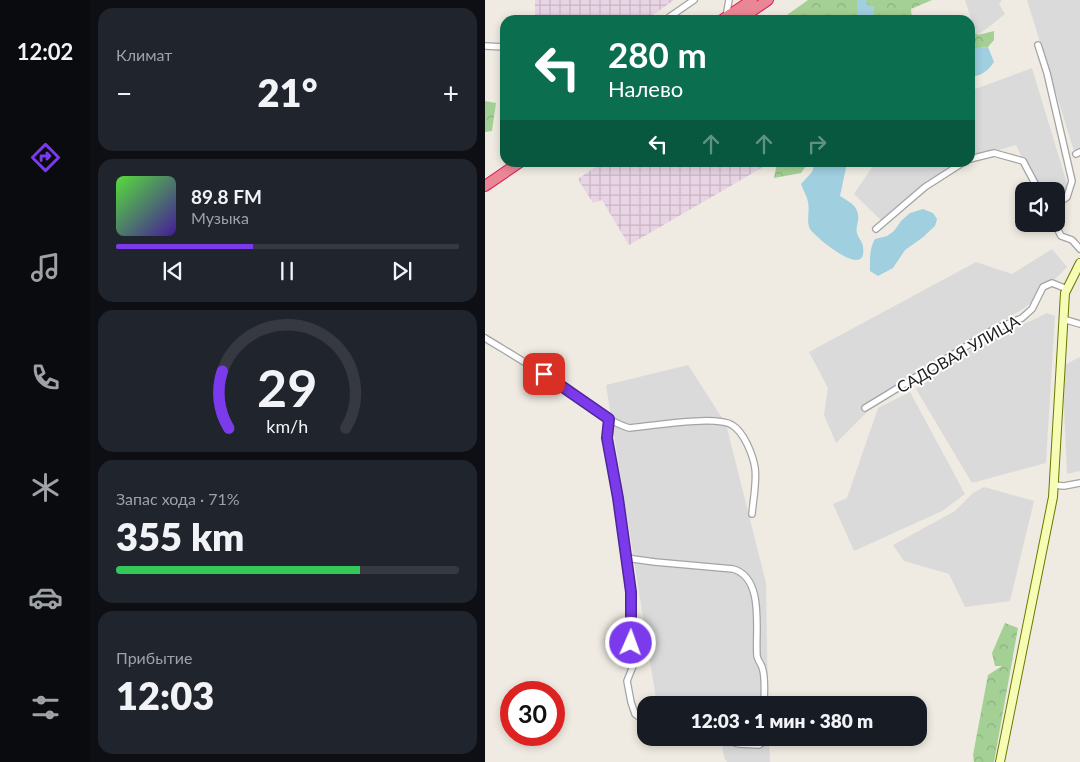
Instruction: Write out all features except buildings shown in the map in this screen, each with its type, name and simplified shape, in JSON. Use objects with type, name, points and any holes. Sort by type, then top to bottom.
[{"type":"highway","points":[[730,15],[752,0]]},
{"type":"highway","points":[[746,15],[769,0]]},
{"type":"highway","points":[[485,186],[513,167]]},
{"type":"street","points":[[672,15],[693,0]]},
{"type":"street","points":[[725,15],[729,0]]},
{"type":"street","points":[[1038,45],[1047,73],[1072,181],[1065,198]]},
{"type":"street","points":[[485,46],[500,47]]},
{"type":"street","points":[[975,159],[994,153],[1023,160],[1034,182]]},
{"type":"street","points":[[876,229],[925,187],[957,167]]},
{"type":"street","points":[[1059,232],[1061,236],[1072,240],[1080,249]]},
{"type":"street","points":[[1000,762],[1053,497],[1065,293],[1080,263]]},
{"type":"street","name":"САДОВАЯ УЛИЦА","points":[[865,408],[993,330],[1022,318],[1032,309],[1043,287],[1052,283],[1067,289]]},
{"type":"street","points":[[1063,319],[1080,324]]},
{"type":"street","points":[[485,338],[544,374],[609,419],[629,428],[704,421],[723,421],[731,424],[744,437],[755,468],[752,514]]},
{"type":"street","points":[[609,419],[607,438],[618,498],[631,592],[633,666],[627,681],[631,702],[637,716]]},
{"type":"street","points":[[1053,484],[1064,486],[1080,483]]},
{"type":"street","points":[[625,556],[633,560],[733,570],[739,571],[743,575],[752,588],[758,610],[756,644],[758,660],[762,667],[764,696]]},
{"type":"shaded area","points":[[535,0],[674,0],[653,15],[535,15]]},
{"type":"shaded area","points":[[965,0],[1002,0],[999,4],[1005,14],[977,36],[975,15],[970,15]]},
{"type":"shaded area","points":[[1027,0],[1080,0],[1080,148],[1074,151]]},
{"type":"shaded area","points":[[1032,68],[1068,187],[1065,192],[1065,182],[1034,182],[1016,145],[975,157],[975,89]]},
{"type":"shaded area","points":[[595,167],[763,167],[629,245],[602,200],[593,203],[578,179]]},
{"type":"shaded area","points":[[872,167],[954,167],[943,172],[883,222],[854,194]]},
{"type":"shaded area","points":[[1052,249],[1067,267],[1030,304],[872,407],[836,443],[824,415],[828,388],[809,352],[976,262],[1012,274]]},
{"type":"shaded area","points":[[1047,313],[1055,316],[1046,463],[972,483],[916,389],[968,351]]},
{"type":"shaded area","points":[[1080,357],[1080,471],[1067,474],[1062,366]]},
{"type":"shaded area","points":[[688,365],[726,424],[766,583],[768,696],[656,696],[606,385]]},
{"type":"shaded area","points":[[910,392],[965,494],[942,511],[854,551],[833,504],[847,498],[878,408]]},
{"type":"shaded area","points":[[984,487],[1034,501],[1010,601],[965,607],[949,574],[904,561],[893,545],[955,511],[973,493]]},
{"type":"shaded area","points":[[722,746],[769,746],[770,762],[727,762]]},
{"type":"green space","points":[[808,0],[857,0],[857,15],[787,15]]},
{"type":"green space","points":[[866,0],[932,0],[911,9],[912,15],[874,15],[874,8],[866,4]]},
{"type":"green space","points":[[994,31],[994,40],[988,47],[975,48],[975,33],[978,35]]},
{"type":"green space","points":[[485,101],[496,103],[492,131],[485,132]]},
{"type":"green space","points":[[776,167],[805,167],[801,173],[774,178]]},
{"type":"green space","points":[[1005,623],[1018,628],[994,762],[974,762],[973,755],[988,675],[1002,666],[995,666],[992,653]]},
{"type":"water","points":[[857,0],[866,0],[867,4],[874,8],[874,15],[857,15]]},
{"type":"water","points":[[988,47],[994,62],[984,72],[975,76],[975,48]]},
{"type":"water","points":[[814,167],[846,167],[840,196],[854,206],[858,212],[857,232],[863,247],[862,256],[858,260],[850,259],[831,248],[810,229],[808,223],[808,202],[801,184],[812,172]]},
{"type":"water","points":[[923,209],[933,213],[937,219],[935,226],[905,250],[893,268],[878,276],[870,271],[871,251],[875,239],[887,236],[910,213]]},
{"type":"route","points":[[544,374],[609,419],[607,438],[618,498],[631,592],[631,643]]}]
